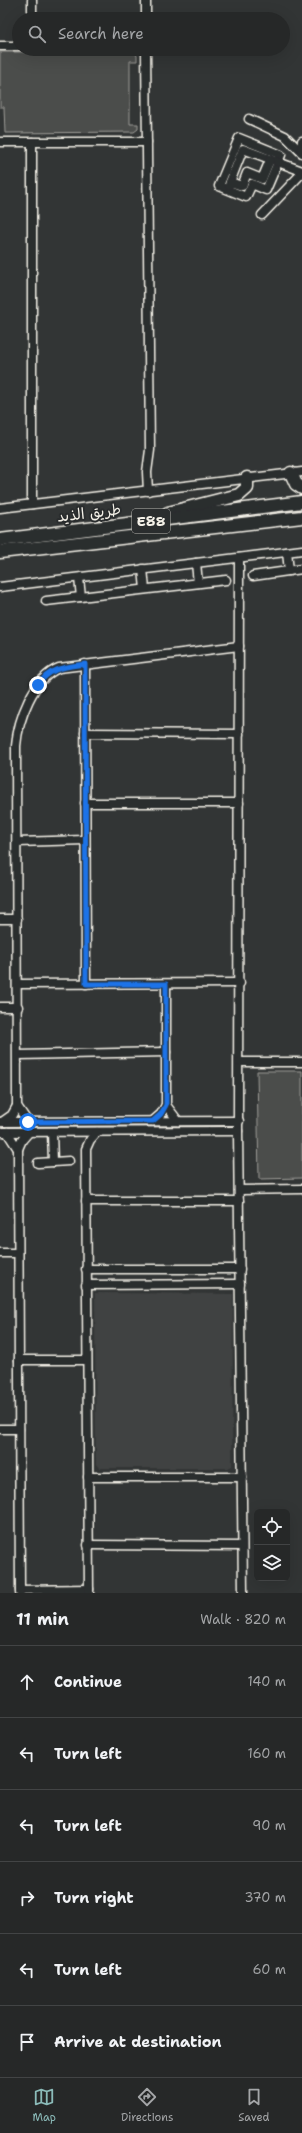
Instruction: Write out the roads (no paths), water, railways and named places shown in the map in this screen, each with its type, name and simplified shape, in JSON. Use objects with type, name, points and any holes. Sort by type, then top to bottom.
[{"type":"highway","points":[[297,472],[296,484],[302,488]]},
{"type":"highway","points":[[152,521],[173,512],[240,495],[247,488],[247,478]]},
{"type":"highway","name":"طريق الذيد","points":[[0,540],[302,502]]},
{"type":"highway","name":"طريق الذيد","points":[[0,552],[302,517]]},
{"type":"highway","points":[[0,535],[74,525],[135,523]]},
{"type":"highway","points":[[0,559],[83,548],[136,537]]},
{"type":"street","points":[[32,0],[32,12]]},
{"type":"street","points":[[146,0],[146,12]]},
{"type":"street","points":[[0,46],[12,46]]},
{"type":"street","points":[[146,56],[150,450],[147,472],[148,491]]},
{"type":"street","points":[[250,119],[285,136],[301,152]]},
{"type":"street","points":[[239,138],[281,155],[274,162],[262,179],[247,173],[242,186],[219,186],[239,138]]},
{"type":"street","points":[[301,152],[302,141]]},
{"type":"street","points":[[0,142],[147,142]]},
{"type":"street","points":[[32,142],[32,504]]},
{"type":"street","points":[[229,185],[243,149],[302,172],[262,215]]},
{"type":"street","points":[[229,185],[246,197],[252,184],[266,190],[274,162]]},
{"type":"street","points":[[0,508],[297,472]]},
{"type":"street","points":[[0,587],[302,550]]},
{"type":"street","points":[[287,552],[288,571]]},
{"type":"street","points":[[239,558],[240,983],[238,1131],[240,1201],[242,1593]]},
{"type":"street","points":[[196,563],[198,583]]},
{"type":"street","points":[[142,569],[145,589]]},
{"type":"street","points":[[253,576],[302,569]]},
{"type":"street","points":[[79,578],[81,597]]},
{"type":"street","points":[[46,601],[226,580]]},
{"type":"street","points":[[28,1122],[18,1106],[16,746],[22,717],[45,676],[59,668],[239,646]]},
{"type":"street","points":[[85,664],[86,984]]},
{"type":"street","points":[[85,733],[239,734]]},
{"type":"street","points":[[85,803],[239,803]]},
{"type":"street","points":[[17,842],[85,840]]},
{"type":"street","points":[[0,919],[17,919]]},
{"type":"street","points":[[18,984],[240,983]]},
{"type":"street","points":[[153,1121],[161,1114],[166,1105],[166,984]]},
{"type":"street","points":[[0,1007],[18,1007]]},
{"type":"street","points":[[18,1055],[166,1052]]},
{"type":"street","points":[[239,1062],[302,1062]]},
{"type":"street","points":[[166,1105],[178,1121]]},
{"type":"street","points":[[1,1122],[12,1115],[18,1106]]},
{"type":"street","points":[[1,1122],[239,1121]]},
{"type":"street","points":[[4,1132],[238,1131]]},
{"type":"street","points":[[4,1132],[18,1149]]},
{"type":"street","points":[[29,1132],[22,1140],[18,1149],[20,1592],[89,1591],[86,1360],[86,1149],[90,1140],[97,1132]]},
{"type":"street","points":[[52,1132],[53,1162]]},
{"type":"street","points":[[74,1132],[86,1149]]},
{"type":"street","points":[[38,1162],[69,1161]]},
{"type":"street","points":[[239,1190],[302,1189]]},
{"type":"street","points":[[86,1201],[240,1201]]},
{"type":"street","points":[[0,1253],[18,1253]]},
{"type":"street","points":[[125,1269],[125,1285]]},
{"type":"street","points":[[204,1269],[205,1284]]},
{"type":"street","points":[[86,1270],[240,1269]]},
{"type":"street","points":[[86,1285],[240,1284]]},
{"type":"street","points":[[19,1360],[86,1360]]},
{"type":"street","points":[[0,1428],[19,1428]]},
{"type":"street","points":[[88,1476],[242,1477]]},
{"type":"street","points":[[88,1545],[242,1546]]}]
